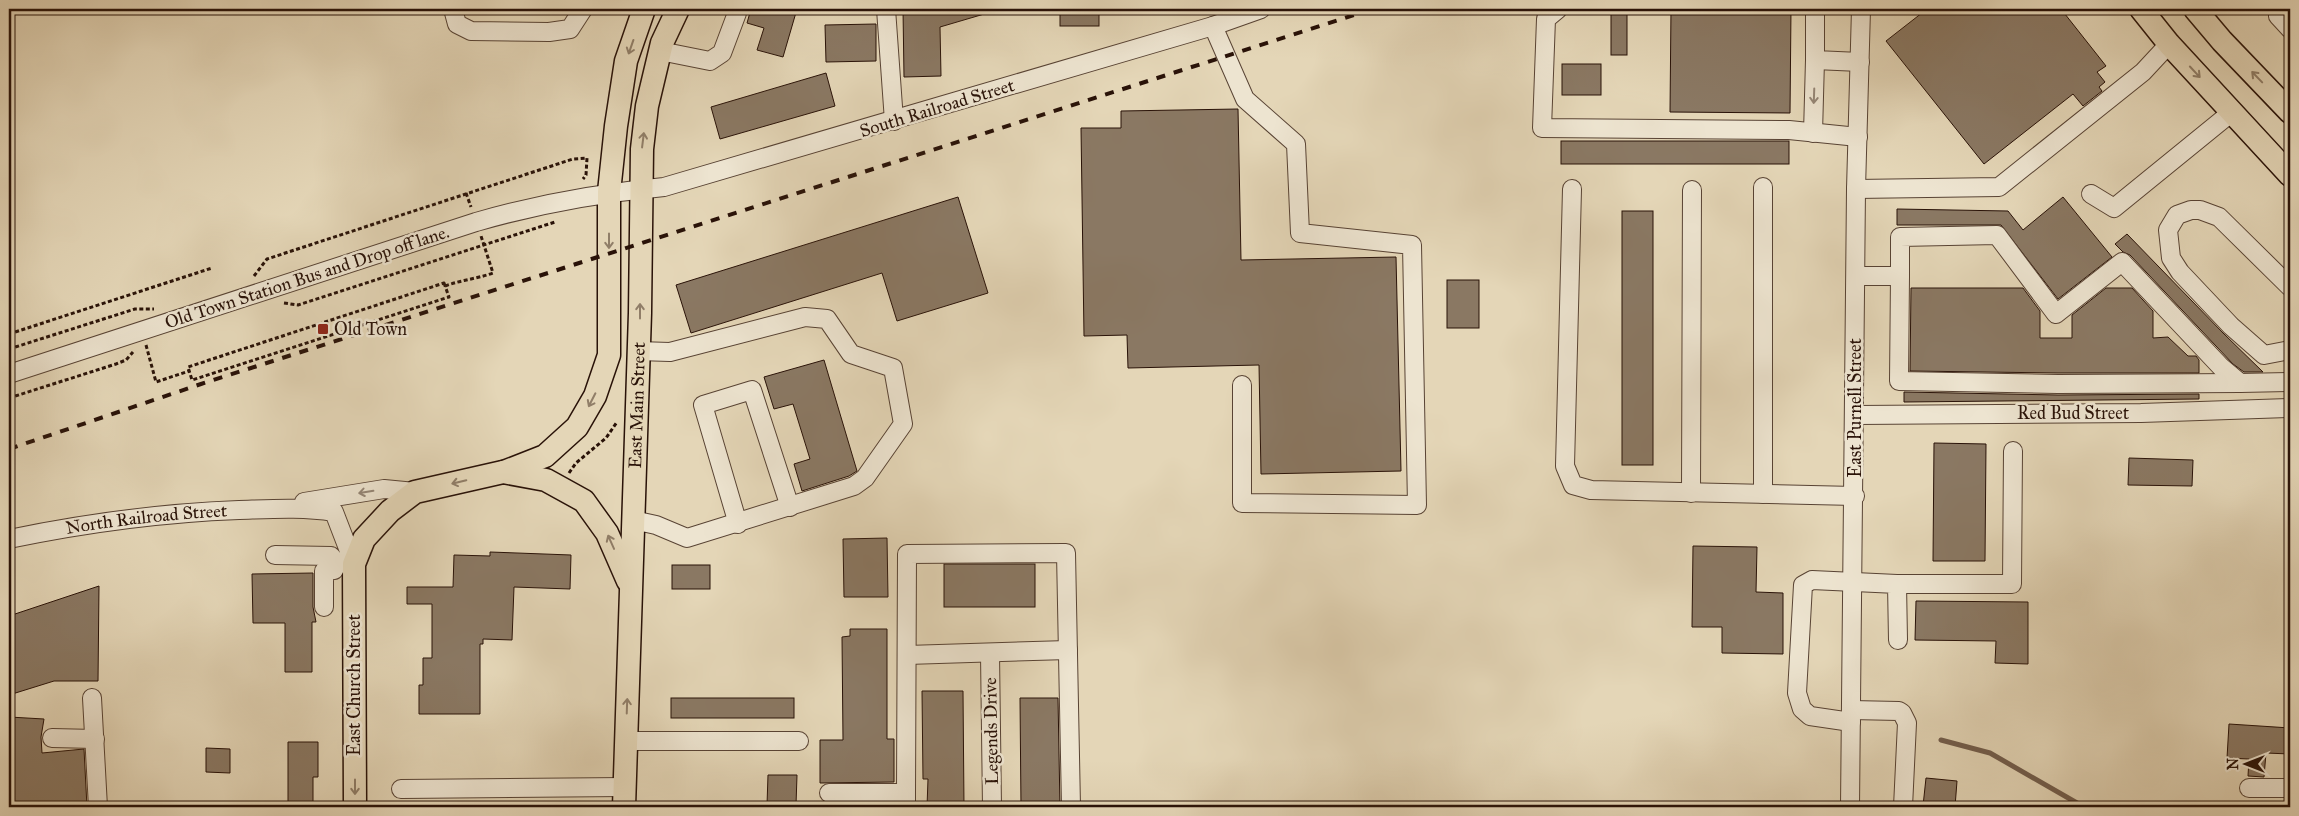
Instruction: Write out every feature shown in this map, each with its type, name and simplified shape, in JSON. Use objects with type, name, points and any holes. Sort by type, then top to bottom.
[{"type":"main road","name":"East Main Street","points":[[503,472],[545,456],[577,427],[595,396],[608,355],[609,192],[616,126],[626,61],[644,9]]},
{"type":"main road","name":"East Main Street","points":[[624,797],[638,351],[640,189],[647,106],[660,51],[678,9]]},
{"type":"main road","points":[[2141,9],[2169,44],[2290,175]]},
{"type":"main road","points":[[2195,9],[2222,41],[2290,112]]},
{"type":"main road","name":"North Railroad Street","points":[[346,564],[364,539],[390,511],[415,492],[503,472],[546,480],[584,501],[606,533],[630,587]]},
{"type":"main road","name":"East Church Street","points":[[346,564],[355,807]]},
{"type":"street","points":[[452,9],[457,24],[471,32],[539,32],[570,29],[583,9]]},
{"type":"street","points":[[886,9],[894,121]]},
{"type":"street","name":"South Railroad Street","points":[[609,192],[664,187],[1213,26],[1261,9]]},
{"type":"street","points":[[1558,9],[1546,19],[1542,128],[1788,130],[1858,137]]},
{"type":"street","points":[[1813,133],[1815,9]]},
{"type":"street","name":"East Purnell Street","points":[[1850,807],[1856,415],[1856,189],[1861,9]]},
{"type":"street","points":[[2280,9],[2278,16],[2290,29]]},
{"type":"street","points":[[660,51],[710,61],[722,52],[737,13]]},
{"type":"street","points":[[1213,26],[1245,99],[1296,144],[1300,233],[1412,245],[1418,505],[1242,503],[1242,385]]},
{"type":"street","points":[[1856,189],[1999,187],[2143,72],[2169,44]]},
{"type":"street","points":[[1815,60],[1860,62]]},
{"type":"street","points":[[2091,194],[2114,208],[2232,112]]},
{"type":"street","points":[[1764,187],[1764,494]]},
{"type":"street","points":[[1572,189],[1565,466],[1573,485],[1592,490],[1855,496]]},
{"type":"street","points":[[1691,493],[1692,190]]},
{"type":"street","name":"Old Town Station Bus and Drop off lane.","points":[[9,374],[476,222],[513,212],[609,192]]},
{"type":"street","points":[[2290,287],[2219,217],[2200,210],[2191,210],[2177,215],[2168,230],[2171,258],[2180,272],[2237,332],[2264,355],[2290,350]]},
{"type":"street","points":[[2240,383],[2221,367],[2122,262],[2056,314],[1997,235],[1900,237],[1899,381],[2058,384],[2240,383],[2290,382]]},
{"type":"street","points":[[1856,276],[1900,276]]},
{"type":"street","points":[[633,520],[656,525],[687,538],[738,524],[854,486],[864,478],[903,424],[893,368],[851,354],[827,319],[805,317],[670,352],[638,351]]},
{"type":"street","points":[[738,524],[703,405],[752,390],[790,507]]},
{"type":"street","name":"Red Bud Street","points":[[1856,415],[2141,412],[2290,408]]},
{"type":"street","points":[[1903,807],[1907,723],[1905,717],[1899,711],[1851,716],[1810,716],[1802,709],[1797,693],[1803,585],[1812,580],[1897,584],[2012,584],[2013,451]]},
{"type":"street","name":"North Railroad Street","points":[[284,508],[312,500],[384,489],[415,492]]},
{"type":"street","name":"North Railroad Street","points":[[9,540],[118,519],[193,512],[308,508],[334,512],[346,564]]},
{"type":"street","points":[[829,793],[906,800],[907,554],[1066,553],[1071,807]]},
{"type":"street","points":[[275,555],[331,556],[346,564]]},
{"type":"street","points":[[324,608],[324,570],[334,570],[346,564]]},
{"type":"street","points":[[1897,584],[1898,640]]},
{"type":"street","points":[[907,655],[990,654],[1068,650]]},
{"type":"street","name":"Legends Drive","points":[[990,654],[992,807]]},
{"type":"street","points":[[92,698],[98,807]]},
{"type":"street","points":[[52,738],[95,739]]},
{"type":"street","points":[[626,741],[799,741]]},
{"type":"street","points":[[2250,788],[2290,788]]},
{"type":"street","points":[[401,789],[624,797]]},
{"type":"path","points":[[246,278],[255,275],[268,259],[573,159],[587,158],[586,175],[583,179]]},
{"type":"path","points":[[445,286],[448,297],[192,380],[188,367],[444,284],[445,286],[462,279],[470,281],[493,273],[466,193]]},
{"type":"path","points":[[281,303],[298,305],[558,221]]},
{"type":"path","points":[[9,334],[212,268]]},
{"type":"path","points":[[9,349],[135,309],[150,308],[162,311]]},
{"type":"path","points":[[9,398],[126,360],[145,342],[156,382],[189,371]]},
{"type":"building","points":[[751,9],[797,9],[783,57],[757,50],[764,28],[747,23]]},
{"type":"building","points":[[903,9],[991,9],[991,12],[940,27],[941,76],[904,77]]},
{"type":"building","points":[[1060,9],[1099,9],[1099,26],[1060,26]]},
{"type":"building","points":[[1611,9],[1627,9],[1627,55],[1611,55]]},
{"type":"building","points":[[1671,9],[1791,9],[1790,113],[1670,112]]},
{"type":"building","points":[[1927,9],[2061,9],[2106,66],[2097,72],[2105,82],[2099,87],[2102,91],[2083,106],[2073,94],[1984,164],[1886,41]]},
{"type":"building","points":[[876,24],[876,61],[826,62],[825,25]]},
{"type":"building","points":[[1562,64],[1601,64],[1601,95],[1562,95]]},
{"type":"building","points":[[826,73],[835,106],[720,139],[711,107]]},
{"type":"building","points":[[1238,109],[1241,260],[1396,257],[1401,471],[1261,474],[1259,365],[1128,368],[1127,335],[1084,336],[1081,128],[1121,128],[1121,111]]},
{"type":"building","points":[[1561,141],[1789,141],[1789,164],[1561,164]]},
{"type":"building","points":[[958,197],[988,293],[897,321],[882,273],[691,333],[676,285]]},
{"type":"building","points":[[2063,197],[2112,257],[2058,299],[2001,225],[1897,225],[1897,209],[2008,211],[2023,230]]},
{"type":"building","points":[[1622,211],[1653,211],[1653,465],[1622,465]]},
{"type":"building","points":[[2127,234],[2263,372],[2244,372],[2233,364],[2130,255],[2123,252],[2115,244]]},
{"type":"building","points":[[1447,280],[1479,280],[1479,328],[1447,328]]},
{"type":"building","points":[[1911,288],[2023,288],[2040,311],[2040,338],[2072,338],[2072,315],[2106,288],[2132,288],[2153,311],[2153,338],[2168,337],[2188,356],[2196,356],[2199,360],[2199,373],[1910,371]]},
{"type":"building","points":[[824,360],[857,471],[849,476],[802,491],[794,464],[810,459],[793,404],[774,409],[764,377]]},
{"type":"building","points":[[1904,392],[2058,395],[2199,394],[2199,399],[1904,402]]},
{"type":"building","points":[[1934,443],[1986,444],[1985,561],[1933,561]]},
{"type":"building","points":[[2129,458],[2193,460],[2192,486],[2128,485]]},
{"type":"building","points":[[887,538],[888,597],[844,597],[843,539]]},
{"type":"building","points":[[1693,546],[1757,547],[1756,592],[1783,593],[1783,654],[1722,653],[1722,627],[1692,627]]},
{"type":"building","points":[[490,552],[571,555],[570,589],[514,587],[512,640],[483,639],[483,644],[480,644],[480,714],[419,714],[419,685],[423,685],[423,658],[432,658],[432,604],[407,604],[407,587],[453,587],[454,555],[490,556]]},
{"type":"building","points":[[944,564],[1035,564],[1035,607],[944,607]]},
{"type":"building","points":[[672,565],[710,565],[710,589],[672,589]]},
{"type":"building","points":[[313,573],[313,607],[316,622],[312,622],[312,672],[285,672],[285,623],[253,623],[252,574]]},
{"type":"building","points":[[99,586],[98,681],[54,681],[9,695],[9,616]]},
{"type":"building","points":[[1916,601],[2028,602],[2028,664],[1995,663],[1996,641],[1915,640]]},
{"type":"building","points":[[850,629],[887,629],[887,739],[894,739],[894,782],[820,783],[820,740],[843,740],[842,637],[850,636]]},
{"type":"building","points":[[922,691],[963,691],[964,807],[927,807],[928,779],[923,779]]},
{"type":"building","points":[[671,698],[794,698],[794,718],[671,718]]},
{"type":"building","points":[[1020,698],[1058,698],[1060,807],[1021,807]]},
{"type":"building","points":[[9,717],[44,719],[41,737],[42,753],[84,749],[87,807],[9,807]]},
{"type":"building","points":[[2229,724],[2290,728],[2290,754],[2266,753],[2264,777],[2248,776],[2249,759],[2227,758]]},
{"type":"building","points":[[288,742],[318,742],[318,777],[313,777],[313,807],[288,807]]},
{"type":"building","points":[[206,748],[230,749],[230,773],[206,772]]},
{"type":"building","points":[[768,775],[797,775],[796,805],[767,805]]},
{"type":"building","points":[[1926,778],[1957,781],[1955,807],[1923,806]]},
{"type":"waterway","points":[[1941,740],[1990,753],[2084,807]]},
{"type":"railway","points":[[9,449],[201,384],[1373,9]]},
{"type":"place","name":"Old Town","points":[[323,329]]}]
